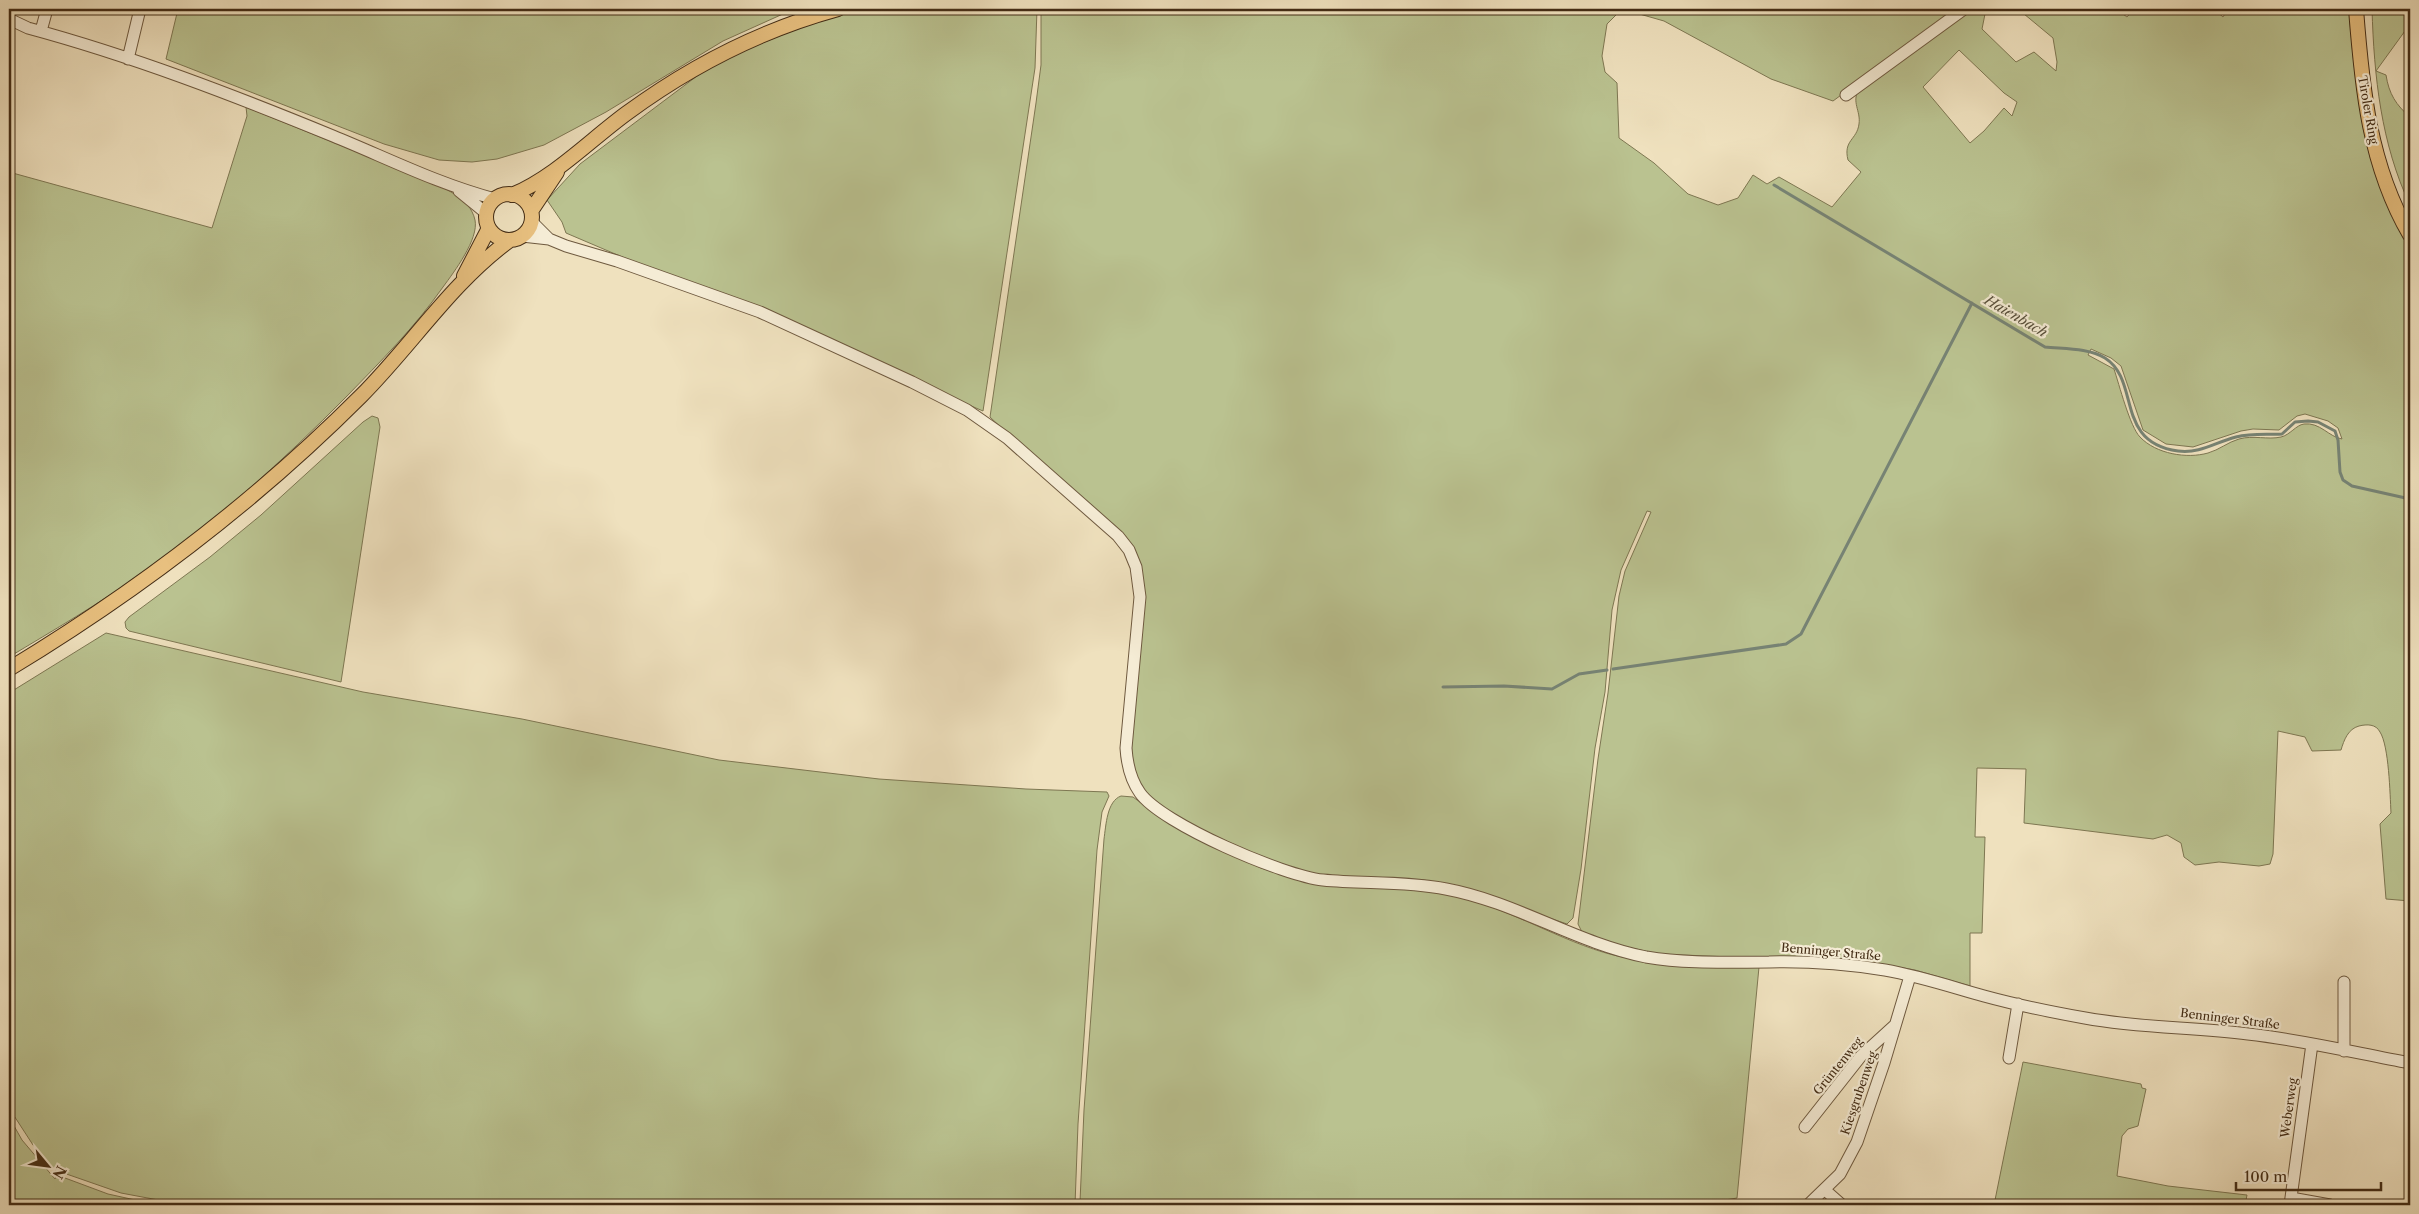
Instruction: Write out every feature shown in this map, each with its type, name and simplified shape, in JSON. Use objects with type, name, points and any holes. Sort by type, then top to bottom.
[{"type":"main road","points":[[516,238],[498,237],[489,228],[486,213],[500,196],[512,195],[561,167],[583,146],[631,110],[715,57],[775,29],[838,9]]},
{"type":"main road","name":"Tiroler Ring","points":[[2356,9],[2360,59],[2370,132],[2389,193],[2410,235]]},
{"type":"main road","points":[[9,669],[141,584],[198,541],[276,476],[361,396],[393,362],[462,281],[516,238],[561,167]]},
{"type":"main road","points":[[512,195],[524,200],[531,216]]},
{"type":"main road","points":[[462,281],[489,228]]},
{"type":"street","points":[[41,32],[47,9]]},
{"type":"street","points":[[128,59],[140,9]]},
{"type":"street","points":[[1846,95],[1964,9]]},
{"type":"street","points":[[9,19],[41,32],[128,59],[235,96],[455,188],[495,200]]},
{"type":"street","points":[[455,188],[486,213]]},
{"type":"street","points":[[531,216],[549,239]]},
{"type":"street","points":[[516,238],[549,239]]},
{"type":"street","name":"Benninger Straße","points":[[549,239],[617,261],[779,320],[953,402],[986,422],[1007,438],[1118,536],[1134,559],[1140,597],[1126,748],[1129,772],[1138,792],[1162,813],[1261,863],[1302,876],[1350,882],[1410,884],[1462,892],[1505,906],[1581,938],[1650,957],[1698,962],[1823,963],[1859,966],[1910,976],[2018,1004],[2088,1019],[2253,1034],[2410,1063]]},
{"type":"street","name":"Kiesgrubenweg","points":[[1808,1205],[1840,1174],[1857,1142],[1910,976]]},
{"type":"street","points":[[2344,982],[2344,1051]]},
{"type":"street","points":[[2009,1058],[2018,1004]]},
{"type":"street","name":"Grüntenweg","points":[[1805,1127],[1861,1056],[1895,1025]]},
{"type":"street","name":"Weberweg","points":[[2290,1202],[2312,1044]]},
{"type":"street","points":[[1825,1190],[1842,1205]]},
{"type":"street","points":[[2290,1202],[2330,1205]]},
{"type":"green space","points":[[178,9],[794,9],[723,41],[606,112],[544,145],[497,159],[472,162],[439,160],[384,144],[166,59]]},
{"type":"green space","points":[[861,9],[1037,9],[1035,68],[983,411],[566,233],[562,222],[547,200],[580,164],[701,73],[730,56],[821,19]]},
{"type":"green space","points":[[1041,9],[1622,9],[1607,24],[1602,56],[1605,72],[1617,83],[1619,138],[1654,163],[1688,194],[1718,205],[1738,198],[1753,175],[1767,184],[1779,177],[1832,207],[1861,172],[1848,160],[1847,153],[1847,148],[1856,134],[1859,124],[1856,98],[1859,89],[1971,9],[1986,9],[1982,29],[2016,62],[2034,52],[2056,71],[2057,62],[2053,38],[2018,9],[2116,9],[2127,17],[2134,9],[2214,9],[2223,17],[2228,9],[2349,9],[2359,103],[2372,162],[2394,220],[2410,249],[2410,901],[2386,899],[2380,824],[2391,813],[2387,759],[2380,732],[2374,726],[2365,725],[2355,727],[2349,732],[2341,750],[2312,751],[2305,737],[2278,731],[2273,854],[2270,864],[2259,866],[2219,862],[2195,865],[2184,857],[2181,843],[2167,835],[2153,839],[2024,823],[2026,769],[1977,768],[1975,837],[1985,837],[1982,933],[1970,933],[1970,986],[1915,970],[1876,963],[1659,954],[1622,946],[1582,932],[1578,924],[1619,596],[1625,571],[1651,512],[1647,511],[1621,570],[1612,610],[1605,692],[1595,748],[1581,869],[1573,918],[1567,924],[1459,887],[1424,880],[1319,875],[1282,867],[1181,820],[1152,801],[1135,778],[1130,753],[1138,557],[990,417],[1041,65]],"holes":[[[1959,50],[2004,93],[2017,102],[2012,116],[2004,108],[1984,131],[1970,143],[1923,87]],[[2091,349],[2111,358],[2121,366],[2143,430],[2166,444],[2193,447],[2241,431],[2253,429],[2279,430],[2297,416],[2305,414],[2328,421],[2338,428],[2342,439],[2315,425],[2304,424],[2281,437],[2239,439],[2212,452],[2200,455],[2172,454],[2154,448],[2136,432],[2114,369],[2088,355]]]},
{"type":"green space","points":[[1622,9],[1958,9],[1833,101],[1771,79],[1664,21]]},
{"type":"green space","points":[[2372,9],[2410,9],[2410,24],[2376,71],[2386,75],[2394,99],[2410,117],[2410,205],[2392,158],[2381,109],[2377,84],[2375,59]]},
{"type":"green space","points":[[246,107],[424,179],[455,194],[468,205],[475,220],[475,228],[470,246],[448,281],[409,330],[346,397],[273,467],[197,533],[143,573],[94,606],[9,657],[9,172],[212,228],[247,116]]},
{"type":"green space","points":[[372,416],[378,418],[380,427],[341,682],[129,631],[126,628],[125,622],[129,617],[210,557],[261,515],[363,422]]},
{"type":"green space","points":[[106,633],[363,692],[522,719],[719,760],[879,779],[1026,789],[1107,792],[1109,796],[1102,812],[1097,850],[1078,1124],[1075,1205],[185,1205],[121,1193],[55,1170],[33,1145],[9,1108],[9,693]]},
{"type":"green space","points":[[1121,796],[1133,797],[1152,811],[1261,868],[1307,882],[1412,889],[1453,896],[1513,915],[1573,942],[1614,955],[1634,959],[1759,967],[1737,1198],[1696,1205],[1196,1205],[1080,1202],[1084,1110],[1104,839],[1110,808],[1116,799]]},
{"type":"green space","points":[[2023,1062],[2141,1084],[2142,1088],[2146,1089],[2138,1126],[2128,1129],[2122,1136],[2117,1176],[2168,1186],[2247,1195],[2245,1205],[1994,1205]]},
{"type":"green space","points":[[9,1117],[22,1140],[55,1179],[57,1175],[108,1194],[158,1205],[9,1205]]},
{"type":"waterway","name":"Haienbach","points":[[1774,185],[2045,347],[2092,352],[2105,358],[2116,368],[2123,381],[2136,424],[2145,436],[2158,445],[2178,451],[2194,451],[2242,436],[2282,434],[2295,422],[2318,422],[2335,431],[2338,440],[2340,472],[2343,480],[2352,486],[2410,499]]},
{"type":"waterway","points":[[1613,669],[1786,644],[1801,634],[1972,303]]},
{"type":"waterway","points":[[1443,687],[1504,686],[1552,689],[1579,674],[1607,670]]}]
